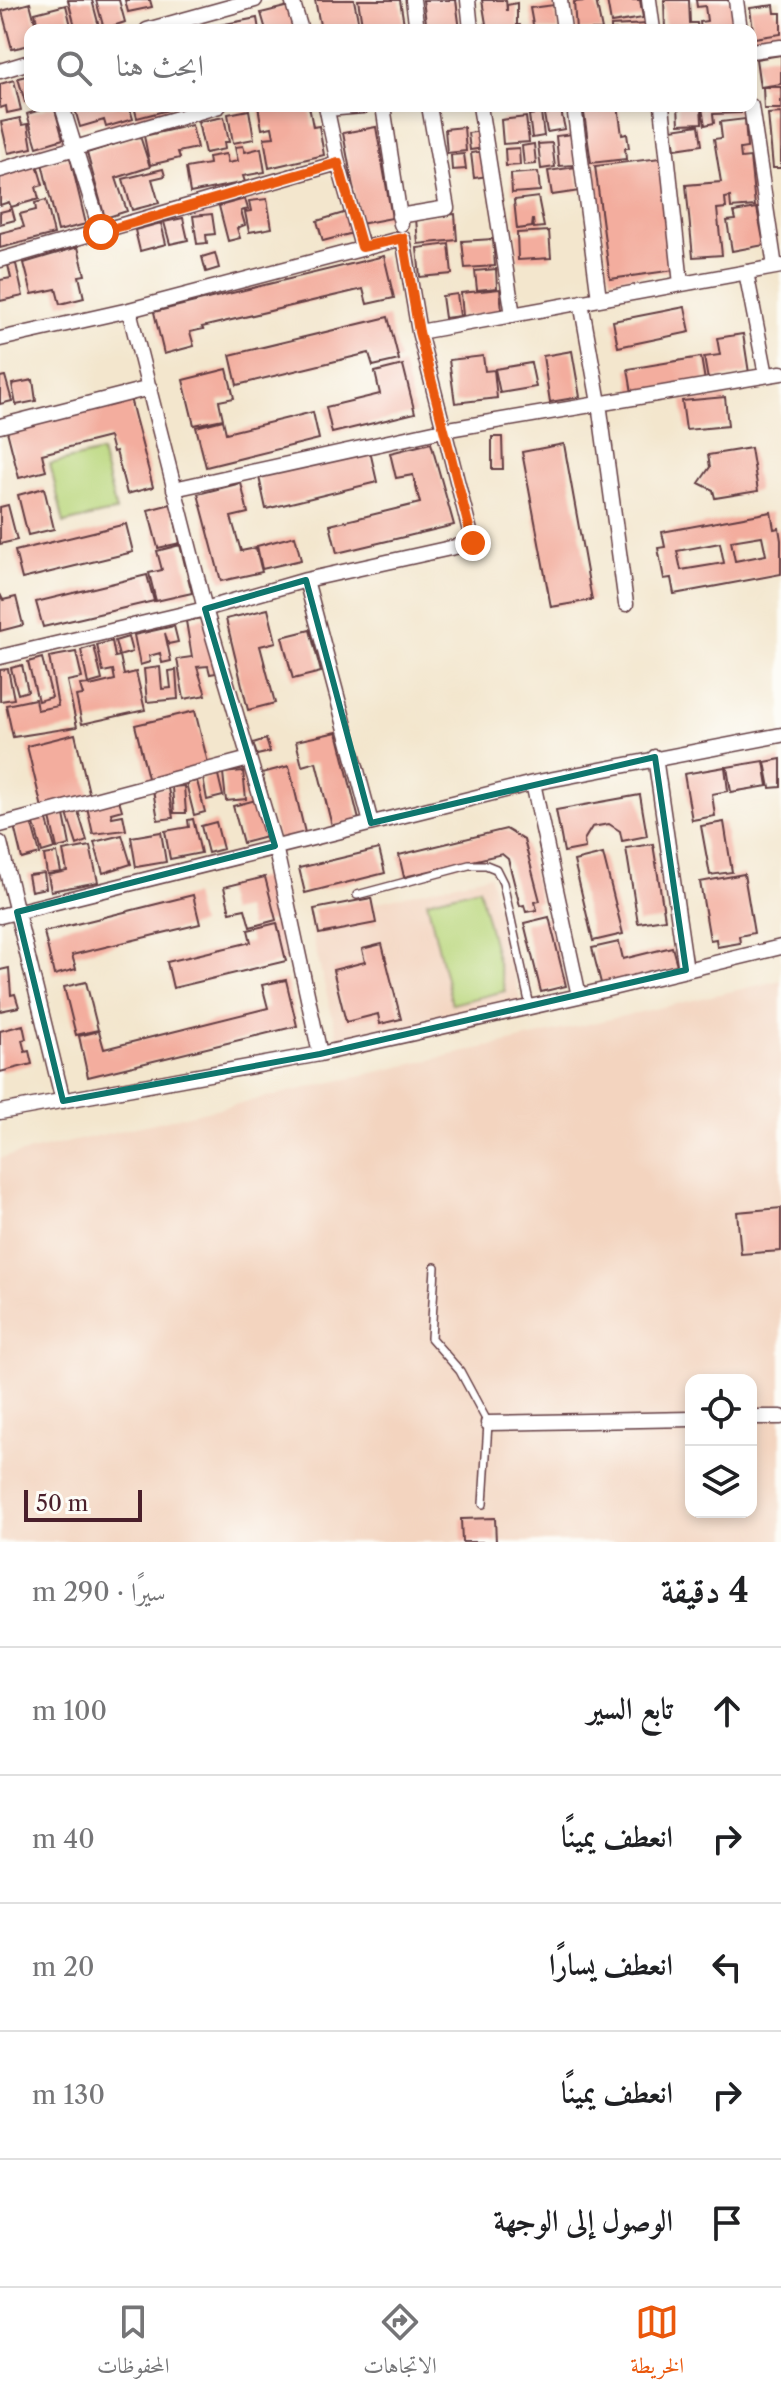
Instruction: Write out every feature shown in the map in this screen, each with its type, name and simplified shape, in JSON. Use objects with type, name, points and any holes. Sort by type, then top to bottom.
[{"type":"street","points":[[169,24],[255,0]]},
{"type":"street","points":[[292,0],[299,24]]},
{"type":"street","points":[[413,0],[416,24]]},
{"type":"street","points":[[468,0],[470,24]]},
{"type":"street","points":[[560,0],[563,24]]},
{"type":"street","points":[[649,0],[652,24]]},
{"type":"street","points":[[736,0],[739,24]]},
{"type":"street","points":[[757,50],[781,47]]},
{"type":"street","points":[[0,71],[24,64]]},
{"type":"street","points":[[64,112],[101,232]]},
{"type":"street","points":[[0,170],[199,112]]},
{"type":"street","points":[[328,112],[338,163],[362,247]]},
{"type":"street","points":[[0,657],[205,609],[306,580],[473,543],[419,332],[384,112]]},
{"type":"street","points":[[399,216],[447,208],[430,112]]},
{"type":"street","points":[[481,112],[513,315]]},
{"type":"street","points":[[575,112],[599,299]]},
{"type":"street","points":[[663,112],[681,284]]},
{"type":"street","points":[[419,332],[778,266],[752,112]]},
{"type":"street","points":[[0,260],[338,163]]},
{"type":"street","points":[[0,339],[129,310],[403,238]]},
{"type":"street","points":[[174,489],[443,430],[774,374],[746,272]]},
{"type":"street","points":[[581,302],[599,403],[626,604]]},
{"type":"street","points":[[129,310],[205,609],[275,846],[320,1054]]},
{"type":"street","points":[[0,426],[150,388]]},
{"type":"street","points":[[306,580],[371,823]]},
{"type":"street","points":[[0,916],[533,783],[781,735]]},
{"type":"street","points":[[655,757],[686,970]]},
{"type":"street","points":[[0,825],[249,759]]},
{"type":"street","points":[[533,783],[579,996]]},
{"type":"street","points":[[0,843],[63,1101]]},
{"type":"street","points":[[0,1112],[320,1054],[531,1008],[781,947]]},
{"type":"street","points":[[757,1417],[781,1417]]},
{"type":"street","points":[[488,1423],[685,1419]]},
{"type":"lane","points":[[357,895],[469,865],[486,865],[496,869],[503,883],[531,1008]]},
{"type":"lane","points":[[435,1267],[431,1338],[460,1371],[488,1423],[483,1504]]},
{"type":"highlighted area","points":[[306,580],[371,823],[655,757],[686,970],[320,1054],[63,1101],[17,912],[275,846],[205,609]]},
{"type":"shaded area","points":[[490,875],[521,1003],[340,1047],[308,919]]},
{"type":"shaded area","points":[[781,980],[781,1542],[0,1542],[0,1158]]},
{"type":"green space","points":[[101,452],[116,511],[64,523],[50,464]]},
{"type":"green space","points":[[479,888],[505,991],[452,1004],[427,901]]},
{"type":"building","points":[[68,0],[92,0],[98,24],[74,24]]},
{"type":"building","points":[[96,0],[119,0],[125,22],[103,24]]},
{"type":"building","points":[[125,0],[150,0],[152,7],[128,12]]},
{"type":"building","points":[[315,0],[354,0],[359,24],[320,24]]},
{"type":"building","points":[[358,0],[400,0],[404,24],[362,24]]},
{"type":"building","points":[[423,0],[456,0],[459,24],[426,24]]},
{"type":"building","points":[[482,0],[506,0],[507,11],[507,5],[517,3],[517,24],[486,24]]},
{"type":"building","points":[[596,0],[601,24],[576,24],[574,2]]},
{"type":"building","points":[[607,0],[640,0],[643,18],[611,23]]},
{"type":"building","points":[[664,0],[689,0],[690,23],[697,24],[665,24]]},
{"type":"building","points":[[696,0],[732,0],[735,24],[700,24],[707,21],[705,6],[697,7]]},
{"type":"building","points":[[30,3],[35,24],[24,24],[24,46],[12,49],[2,11]]},
{"type":"building","points":[[66,5],[71,24],[38,24],[35,13]]},
{"type":"building","points":[[554,5],[557,24],[533,24],[530,8]]},
{"type":"building","points":[[774,5],[775,13],[781,13],[781,34],[757,38],[757,24],[752,24],[750,8]]},
{"type":"building","points":[[289,6],[294,24],[264,24],[261,13]]},
{"type":"building","points":[[257,18],[258,24],[225,24]]},
{"type":"building","points":[[781,55],[781,84],[760,87],[757,59]]},
{"type":"building","points":[[24,76],[24,99],[18,78]]},
{"type":"building","points":[[14,80],[21,110],[7,113],[6,106],[0,108],[0,84]]},
{"type":"building","points":[[763,87],[781,87],[781,109],[764,109]]},
{"type":"building","points":[[56,112],[63,139],[37,147],[27,114]]},
{"type":"building","points":[[76,112],[131,112],[133,119],[106,127],[104,120],[80,127]]},
{"type":"building","points":[[136,112],[160,112],[137,118]]},
{"type":"building","points":[[249,112],[254,139],[233,143],[228,114]]},
{"type":"building","points":[[259,112],[310,112],[313,127],[319,126],[324,155],[269,168],[264,138],[274,137],[272,127],[262,129]]},
{"type":"building","points":[[561,112],[565,129],[547,132],[544,114]]},
{"type":"building","points":[[584,112],[619,112],[622,135],[627,134],[629,148],[625,148],[626,159],[591,163]]},
{"type":"building","points":[[678,112],[701,112],[702,123],[679,124]]},
{"type":"building","points":[[703,112],[741,112],[713,114],[714,123],[705,125]]},
{"type":"building","points":[[541,113],[544,136],[532,138],[529,115]]},
{"type":"building","points":[[781,113],[781,168],[773,168],[768,114]]},
{"type":"building","points":[[224,117],[229,142],[224,142],[225,149],[205,153],[198,122]]},
{"type":"building","points":[[526,117],[529,142],[503,144],[501,120]]},
{"type":"building","points":[[20,118],[22,125],[28,124],[32,148],[8,153],[1,122]]},
{"type":"building","points":[[745,119],[747,148],[740,149],[741,158],[750,157],[755,206],[731,208],[730,197],[725,198],[726,208],[717,209],[722,255],[693,257],[686,185],[721,182],[714,139],[722,138],[720,122]]},
{"type":"building","points":[[192,125],[197,148],[178,152],[180,158],[150,165],[144,136]]},
{"type":"building","points":[[699,125],[702,145],[675,149],[672,129]]},
{"type":"building","points":[[376,127],[392,218],[360,224],[343,133]]},
{"type":"building","points":[[464,127],[466,151],[447,153],[445,129]]},
{"type":"building","points":[[482,131],[484,148],[470,150],[468,133]]},
{"type":"building","points":[[572,134],[575,165],[559,166],[556,136]]},
{"type":"building","points":[[140,136],[150,167],[116,178],[127,211],[105,218],[87,153]]},
{"type":"building","points":[[552,143],[555,167],[541,169],[538,144]]},
{"type":"building","points":[[534,144],[536,164],[524,165],[522,146]]},
{"type":"building","points":[[243,146],[245,152],[261,148],[265,172],[243,176],[245,182],[190,193],[186,168],[209,164],[208,157],[226,154],[228,163],[238,161],[235,147]]},
{"type":"building","points":[[519,148],[520,165],[506,166],[505,149]]},
{"type":"building","points":[[485,151],[488,176],[474,178],[471,153]]},
{"type":"building","points":[[464,154],[466,169],[452,170],[451,155]]},
{"type":"building","points":[[70,157],[86,224],[58,231],[42,163]]},
{"type":"building","points":[[660,158],[675,270],[610,279],[595,166]]},
{"type":"building","points":[[37,165],[43,185],[36,187],[39,199],[11,207],[9,202],[0,205],[0,176]]},
{"type":"building","points":[[576,167],[580,191],[552,195],[548,171]]},
{"type":"building","points":[[163,169],[165,176],[152,179],[159,203],[132,210],[123,179]]},
{"type":"building","points":[[538,172],[540,191],[512,193],[511,174]]},
{"type":"building","points":[[538,197],[544,227],[534,228],[533,219],[532,227],[517,229],[514,200]]},
{"type":"building","points":[[245,199],[248,209],[241,211],[245,225],[237,228],[240,238],[228,241],[219,206]]},
{"type":"building","points":[[267,199],[272,228],[249,232],[245,212],[251,211],[249,201]]},
{"type":"building","points":[[46,200],[54,234],[0,248],[0,233],[24,227],[20,214],[36,210],[35,203]]},
{"type":"building","points":[[757,208],[764,245],[732,251],[727,221],[736,220],[734,212]]},
{"type":"building","points":[[12,209],[15,220],[0,224],[0,212]]},
{"type":"building","points":[[347,212],[353,233],[323,241],[317,221]]},
{"type":"building","points":[[212,214],[215,234],[206,235],[207,243],[197,244],[193,216]]},
{"type":"building","points":[[455,214],[457,240],[418,244],[416,218]]},
{"type":"building","points":[[183,218],[188,240],[170,244],[164,222]]},
{"type":"building","points":[[161,223],[166,244],[140,251],[135,230]]},
{"type":"building","points":[[549,231],[551,258],[518,260],[517,233]]},
{"type":"building","points":[[493,239],[495,266],[465,268],[462,241]]},
{"type":"building","points":[[449,244],[452,274],[420,277],[417,248]]},
{"type":"building","points":[[78,247],[85,275],[79,276],[84,298],[60,304],[56,289],[32,294],[24,263]]},
{"type":"building","points":[[215,253],[219,268],[206,272],[202,257]]},
{"type":"building","points":[[384,256],[394,298],[367,304],[363,289],[202,327],[190,332],[194,346],[164,354],[154,312]]},
{"type":"building","points":[[16,264],[23,296],[0,301],[0,280],[11,278],[8,265]]},
{"type":"building","points":[[496,269],[497,288],[477,290],[475,271]]},
{"type":"building","points":[[500,289],[502,312],[463,316],[461,293]]},
{"type":"building","points":[[457,294],[460,316],[445,318],[442,296]]},
{"type":"building","points":[[685,307],[690,332],[618,347],[613,321]]},
{"type":"building","points":[[388,317],[399,360],[373,366],[369,353],[237,385],[230,355]]},
{"type":"building","points":[[743,334],[749,373],[708,380],[704,357],[720,355],[717,338]]},
{"type":"building","points":[[572,351],[580,397],[550,402],[543,356]]},
{"type":"building","points":[[483,356],[485,371],[494,370],[497,398],[455,403],[449,360]]},
{"type":"building","points":[[701,357],[705,381],[632,393],[628,369]]},
{"type":"building","points":[[531,363],[536,387],[500,393],[495,369]]},
{"type":"building","points":[[403,365],[415,413],[332,433],[326,407],[380,394],[375,372]]},
{"type":"building","points":[[227,369],[234,398],[219,401],[223,419],[194,425],[183,380]]},
{"type":"building","points":[[5,376],[12,401],[0,404],[0,377]]},
{"type":"building","points":[[33,380],[36,401],[16,405],[12,384]]},
{"type":"building","points":[[725,397],[728,426],[686,430],[682,401]]},
{"type":"building","points":[[130,398],[153,487],[127,494],[116,451],[113,452],[109,437],[42,454],[46,471],[19,478],[6,427]]},
{"type":"building","points":[[313,412],[319,439],[206,467],[196,427],[223,420],[226,433]]},
{"type":"building","points":[[492,437],[502,437],[503,469],[492,469]]},
{"type":"building","points":[[431,443],[454,525],[337,553],[330,525],[420,503],[413,475],[396,478],[390,453]]},
{"type":"building","points":[[564,444],[592,600],[551,607],[522,452]]},
{"type":"building","points":[[751,448],[758,491],[715,498],[713,490],[699,483],[710,467],[708,455]]},
{"type":"building","points":[[370,451],[377,482],[266,509],[259,477]]},
{"type":"building","points":[[241,483],[248,513],[231,517],[241,551],[256,548],[262,572],[221,581],[198,494]]},
{"type":"building","points":[[44,488],[54,529],[28,535],[18,495]]},
{"type":"building","points":[[171,504],[180,543],[158,548],[148,510]]},
{"type":"building","points":[[8,505],[17,540],[0,544],[0,507]]},
{"type":"building","points":[[771,512],[774,529],[779,528],[781,540],[781,574],[674,594],[671,578],[664,579],[658,548],[665,547],[662,532]],"holes":[[[762,536],[766,555],[735,561],[731,541]],[[720,543],[724,563],[681,570],[677,551]]]},
{"type":"building","points":[[126,524],[133,552],[22,579],[15,551]]},
{"type":"building","points":[[295,536],[301,560],[262,569],[257,546]]},
{"type":"building","points":[[180,545],[192,593],[156,601],[149,573],[162,570],[157,551]]},
{"type":"building","points":[[147,575],[154,601],[43,627],[36,602]]},
{"type":"building","points":[[0,594],[3,600],[16,597],[23,625],[0,631]]},
{"type":"building","points":[[268,609],[276,642],[260,646],[275,703],[248,710],[226,619]]},
{"type":"building","points":[[206,617],[216,673],[210,674],[208,666],[197,667],[206,695],[184,699],[177,659],[192,657],[186,621]]},
{"type":"building","points":[[174,626],[178,642],[168,644],[165,633],[171,661],[162,663],[160,653],[149,656],[150,662],[140,665],[134,635]]},
{"type":"building","points":[[310,630],[321,672],[293,679],[282,637]]},
{"type":"building","points":[[128,637],[132,652],[119,656],[115,641]]},
{"type":"building","points":[[112,641],[115,657],[120,656],[124,675],[136,672],[145,710],[82,724],[76,696],[83,695],[80,685],[90,686],[115,680],[113,670],[103,672],[97,645]]},
{"type":"building","points":[[94,646],[102,680],[88,684],[81,650]]},
{"type":"building","points":[[76,652],[82,678],[67,681],[77,727],[13,737],[6,705],[35,699],[37,710],[58,706],[49,657]]},
{"type":"building","points":[[42,658],[52,697],[38,701],[28,662]]},
{"type":"building","points":[[22,665],[28,691],[18,694],[11,668]]},
{"type":"building","points":[[160,667],[162,689],[171,688],[169,671],[176,670],[178,699],[147,702],[144,669]]},
{"type":"building","points":[[8,669],[14,699],[0,701],[0,670]]},
{"type":"building","points":[[195,711],[209,767],[149,782],[135,725]]},
{"type":"building","points":[[337,732],[359,820],[332,826],[316,762],[302,766],[296,741]]},
{"type":"building","points":[[75,734],[90,797],[42,808],[27,746]]},
{"type":"building","points":[[266,739],[270,752],[257,755],[253,743]]},
{"type":"building","points":[[781,759],[781,787],[770,788],[765,762]]},
{"type":"building","points":[[764,761],[768,786],[731,792],[727,767]]},
{"type":"building","points":[[289,766],[306,837],[279,843],[262,773]]},
{"type":"building","points":[[725,767],[728,791],[712,794],[715,816],[692,820],[684,774]]},
{"type":"building","points":[[243,771],[246,799],[226,801],[223,773]]},
{"type":"building","points":[[218,775],[223,796],[207,800],[203,778]]},
{"type":"building","points":[[197,781],[205,812],[194,815],[186,783]]},
{"type":"building","points":[[184,786],[186,813],[174,813],[172,787]]},
{"type":"building","points":[[168,788],[173,818],[158,820],[153,790]]},
{"type":"building","points":[[640,795],[647,836],[622,841],[620,831],[609,824],[592,827],[584,840],[585,848],[564,852],[556,810]]},
{"type":"building","points":[[119,800],[122,810],[111,813],[112,817],[123,815],[126,830],[93,834],[87,807]]},
{"type":"building","points":[[256,800],[266,837],[243,843],[233,806]]},
{"type":"building","points":[[78,811],[87,841],[77,845],[67,814]]},
{"type":"building","points":[[64,815],[70,845],[57,848],[50,818]]},
{"type":"building","points":[[46,817],[55,848],[42,852],[33,820]]},
{"type":"building","points":[[193,819],[201,853],[170,859],[165,831],[189,827],[188,820]]},
{"type":"building","points":[[31,822],[40,854],[22,859],[14,826]]},
{"type":"building","points":[[216,822],[223,849],[208,853],[201,826]]},
{"type":"building","points":[[724,822],[732,872],[710,875],[701,826]]},
{"type":"building","points":[[506,829],[524,840],[540,901],[535,902],[537,910],[526,912],[524,905],[520,906],[508,859],[502,854],[404,877],[399,855]]},
{"type":"building","points":[[161,832],[166,862],[136,867],[131,837]]},
{"type":"building","points":[[122,835],[131,864],[103,873],[94,842]]},
{"type":"building","points":[[653,844],[665,919],[638,923],[626,848]]},
{"type":"building","points":[[90,846],[98,882],[51,891],[48,875],[67,871],[63,851]]},
{"type":"building","points":[[379,849],[385,873],[305,893],[299,868]]},
{"type":"building","points":[[57,853],[61,872],[47,874],[44,855]]},
{"type":"building","points":[[603,854],[623,934],[593,941],[574,861]]},
{"type":"building","points":[[44,873],[46,888],[31,891],[28,875]]},
{"type":"building","points":[[744,874],[754,933],[739,936],[740,943],[717,947],[716,939],[710,940],[700,882]]},
{"type":"building","points":[[265,877],[276,920],[250,927],[245,909],[230,912],[224,887]]},
{"type":"building","points":[[193,895],[200,924],[72,955],[76,969],[54,975],[44,932]]},
{"type":"building","points":[[371,898],[376,923],[319,934],[314,909]]},
{"type":"building","points":[[549,917],[566,986],[541,992],[524,923]]},
{"type":"building","points":[[277,923],[286,961],[173,988],[167,962],[251,942],[248,930]]},
{"type":"building","points":[[619,942],[623,959],[672,947],[678,969],[602,987],[592,948]]},
{"type":"building","points":[[382,944],[401,1019],[380,1024],[378,1014],[346,1022],[333,970],[365,962],[362,949]]},
{"type":"building","points":[[9,968],[11,995],[15,994],[19,1007],[0,1011],[0,970]]},
{"type":"building","points":[[286,980],[297,1026],[88,1077],[79,1036],[99,1031],[104,1049],[268,1008],[262,985]]},
{"type":"building","points":[[86,982],[98,1030],[76,1035],[64,987]]},
{"type":"building","points":[[23,1025],[26,1039],[22,1040],[32,1064],[0,1072],[0,1031]]},
{"type":"building","points":[[781,1208],[781,1251],[741,1254],[737,1212]]},
{"type":"building","points":[[495,1518],[496,1542],[462,1542],[461,1519]]},
{"type":"route","points":[[101,232],[338,163],[362,247],[403,238],[419,332],[473,543]]}]
